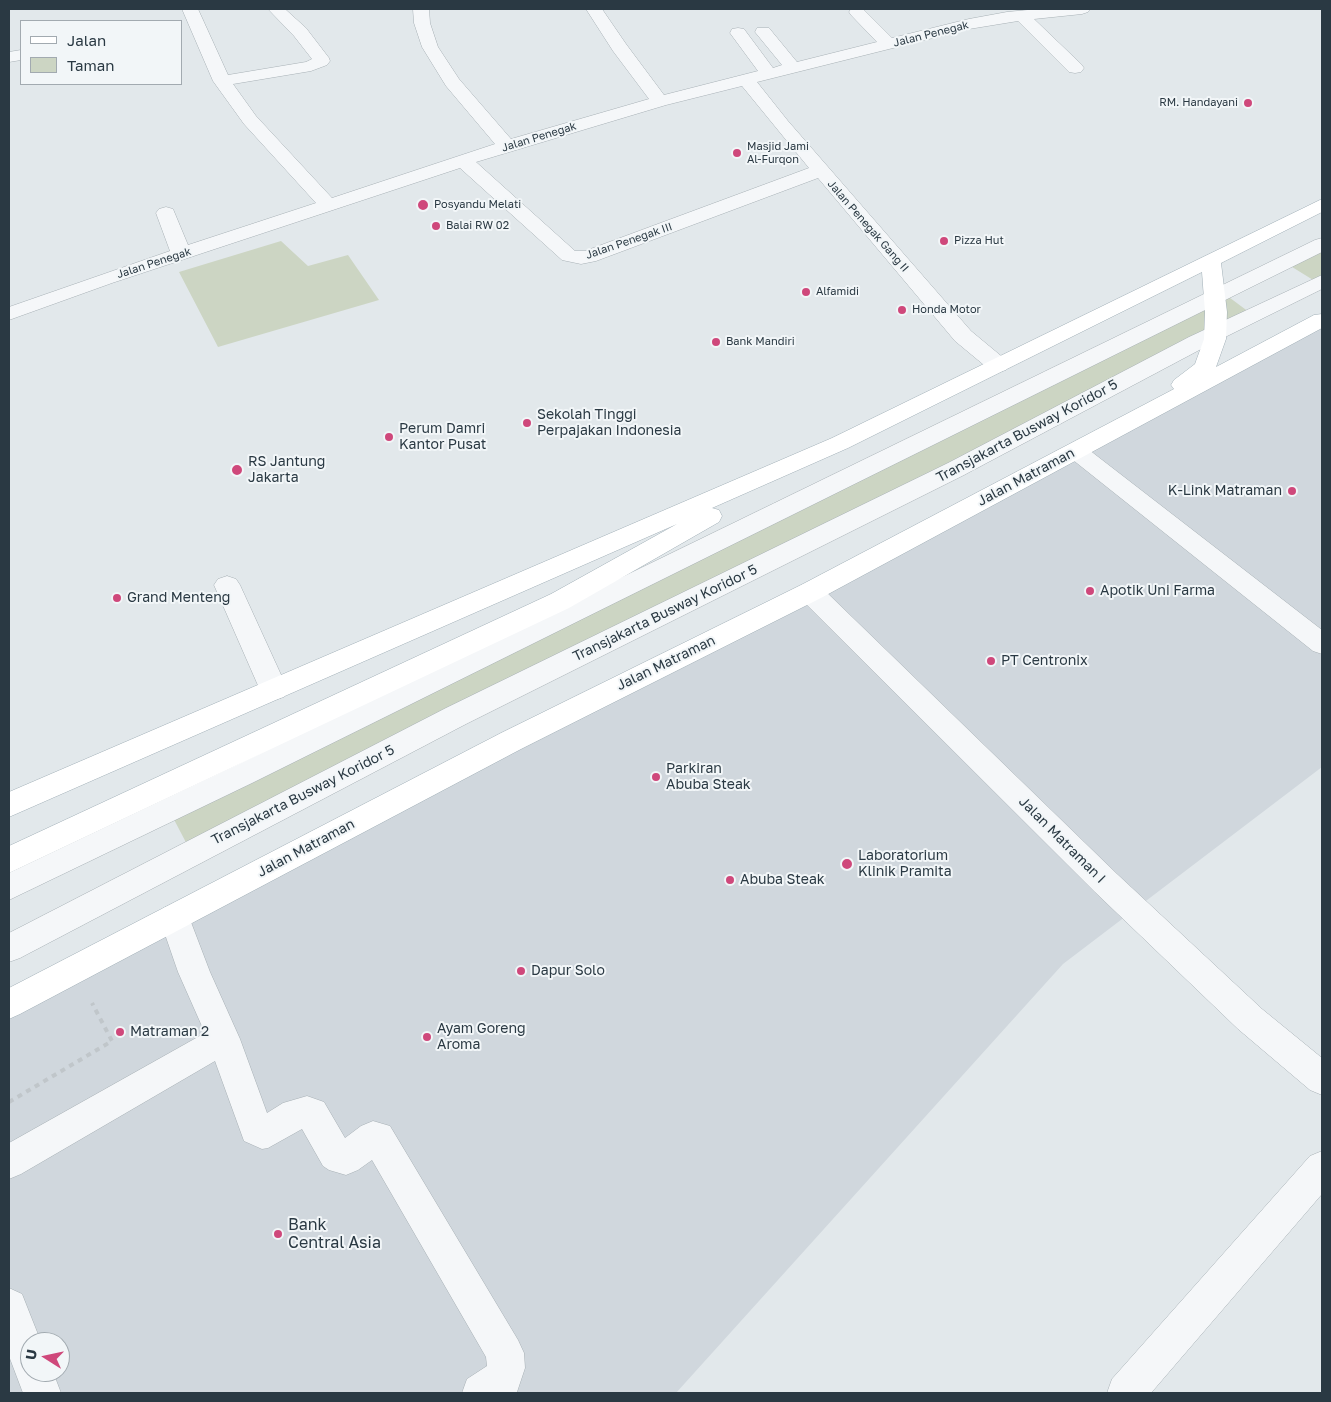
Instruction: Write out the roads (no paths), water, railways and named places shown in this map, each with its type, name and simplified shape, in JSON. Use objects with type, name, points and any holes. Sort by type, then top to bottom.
[{"type":"main road","points":[[9,805],[840,443],[1322,205]]},
{"type":"main road","name":"Jalan Matraman","points":[[9,992],[420,777],[1183,384],[1205,367],[1215,339],[1212,260]]},
{"type":"main road","name":"Jalan Matraman","points":[[9,1004],[511,741],[810,592],[1322,320]]},
{"type":"main road","points":[[9,860],[560,601],[840,443]]},
{"type":"street","points":[[190,9],[222,82],[250,120],[329,206]]},
{"type":"street","points":[[222,82],[312,66],[321,61],[300,32],[276,9]]},
{"type":"street","points":[[421,9],[422,23],[430,47],[452,82],[507,146]]},
{"type":"street","points":[[594,9],[619,47],[660,101]]},
{"type":"street","points":[[954,9],[969,24]]},
{"type":"street","name":"Jalan Penegak","points":[[9,314],[181,254],[507,146],[660,101],[969,24],[1082,9]]},
{"type":"street","points":[[857,12],[888,44]]},
{"type":"street","points":[[1022,16],[1074,68]]},
{"type":"street","points":[[763,32],[792,67]]},
{"type":"street","points":[[738,33],[768,73]]},
{"type":"street","name":"Jalan Penegak Gang II","points":[[746,79],[782,126],[963,336],[998,365]]},
{"type":"street","name":"Jalan Penegak III","points":[[464,161],[570,256],[581,258],[589,257],[820,171]]},
{"type":"street","points":[[166,213],[181,254]]},
{"type":"street","points":[[9,887],[242,775],[1322,244]]},
{"type":"street","name":"Transjakarta Busway Koridor 5","points":[[9,948],[456,716],[956,469],[1215,333],[1322,281]]},
{"type":"street","points":[[1076,451],[1322,644]]},
{"type":"street","points":[[227,585],[274,690]]},
{"type":"street","name":"Jalan Matraman I","points":[[810,592],[1106,883],[1250,1019],[1322,1078]]},
{"type":"street","points":[[174,917],[194,972],[224,1039],[256,1129],[259,1132],[268,1131],[295,1115],[307,1112],[312,1114],[335,1154],[341,1158],[346,1158],[373,1138],[378,1138],[505,1353],[506,1368],[503,1378],[481,1393]]},
{"type":"street","points":[[9,1162],[224,1039]]},
{"type":"street","points":[[1126,1393],[1322,1168]]},
{"type":"street","points":[[9,1307],[20,1336]]},
{"type":"place","name":"RM. Handayani","points":[[1248,103]]},
{"type":"place","name":"Masjid Jami Al-Furqon","points":[[737,153]]},
{"type":"place","name":"Posyandu Melati","points":[[423,205]]},
{"type":"place","name":"Balai RW 02","points":[[436,226]]},
{"type":"place","name":"Pizza Hut","points":[[944,241]]},
{"type":"place","name":"Alfamidi","points":[[806,292]]},
{"type":"place","name":"Honda Motor","points":[[902,310]]},
{"type":"place","name":"Bank Mandiri","points":[[716,342]]},
{"type":"place","name":"Sekolah Tinggi Perpajakan Indonesia","points":[[527,423]]},
{"type":"place","name":"Perum Damri Kantor Pusat","points":[[389,437]]},
{"type":"place","name":"RS Jantung Jakarta","points":[[237,470]]},
{"type":"place","name":"K-Link Matraman","points":[[1292,491]]},
{"type":"place","name":"Apotik Uni Farma","points":[[1090,591]]},
{"type":"place","name":"Grand Menteng","points":[[117,598]]},
{"type":"place","name":"PT Centronix","points":[[991,661]]},
{"type":"place","name":"Parkiran Abuba Steak","points":[[656,777]]},
{"type":"place","name":"Laboratorium Klinik Pramita","points":[[847,864]]},
{"type":"place","name":"Abuba Steak","points":[[730,880]]},
{"type":"place","name":"Dapur Solo","points":[[521,971]]},
{"type":"place","name":"Matraman 2","points":[[120,1032]]},
{"type":"place","name":"Ayam Goreng Aroma","points":[[427,1037]]},
{"type":"place","name":"Bank Central Asia","points":[[278,1234]]}]
